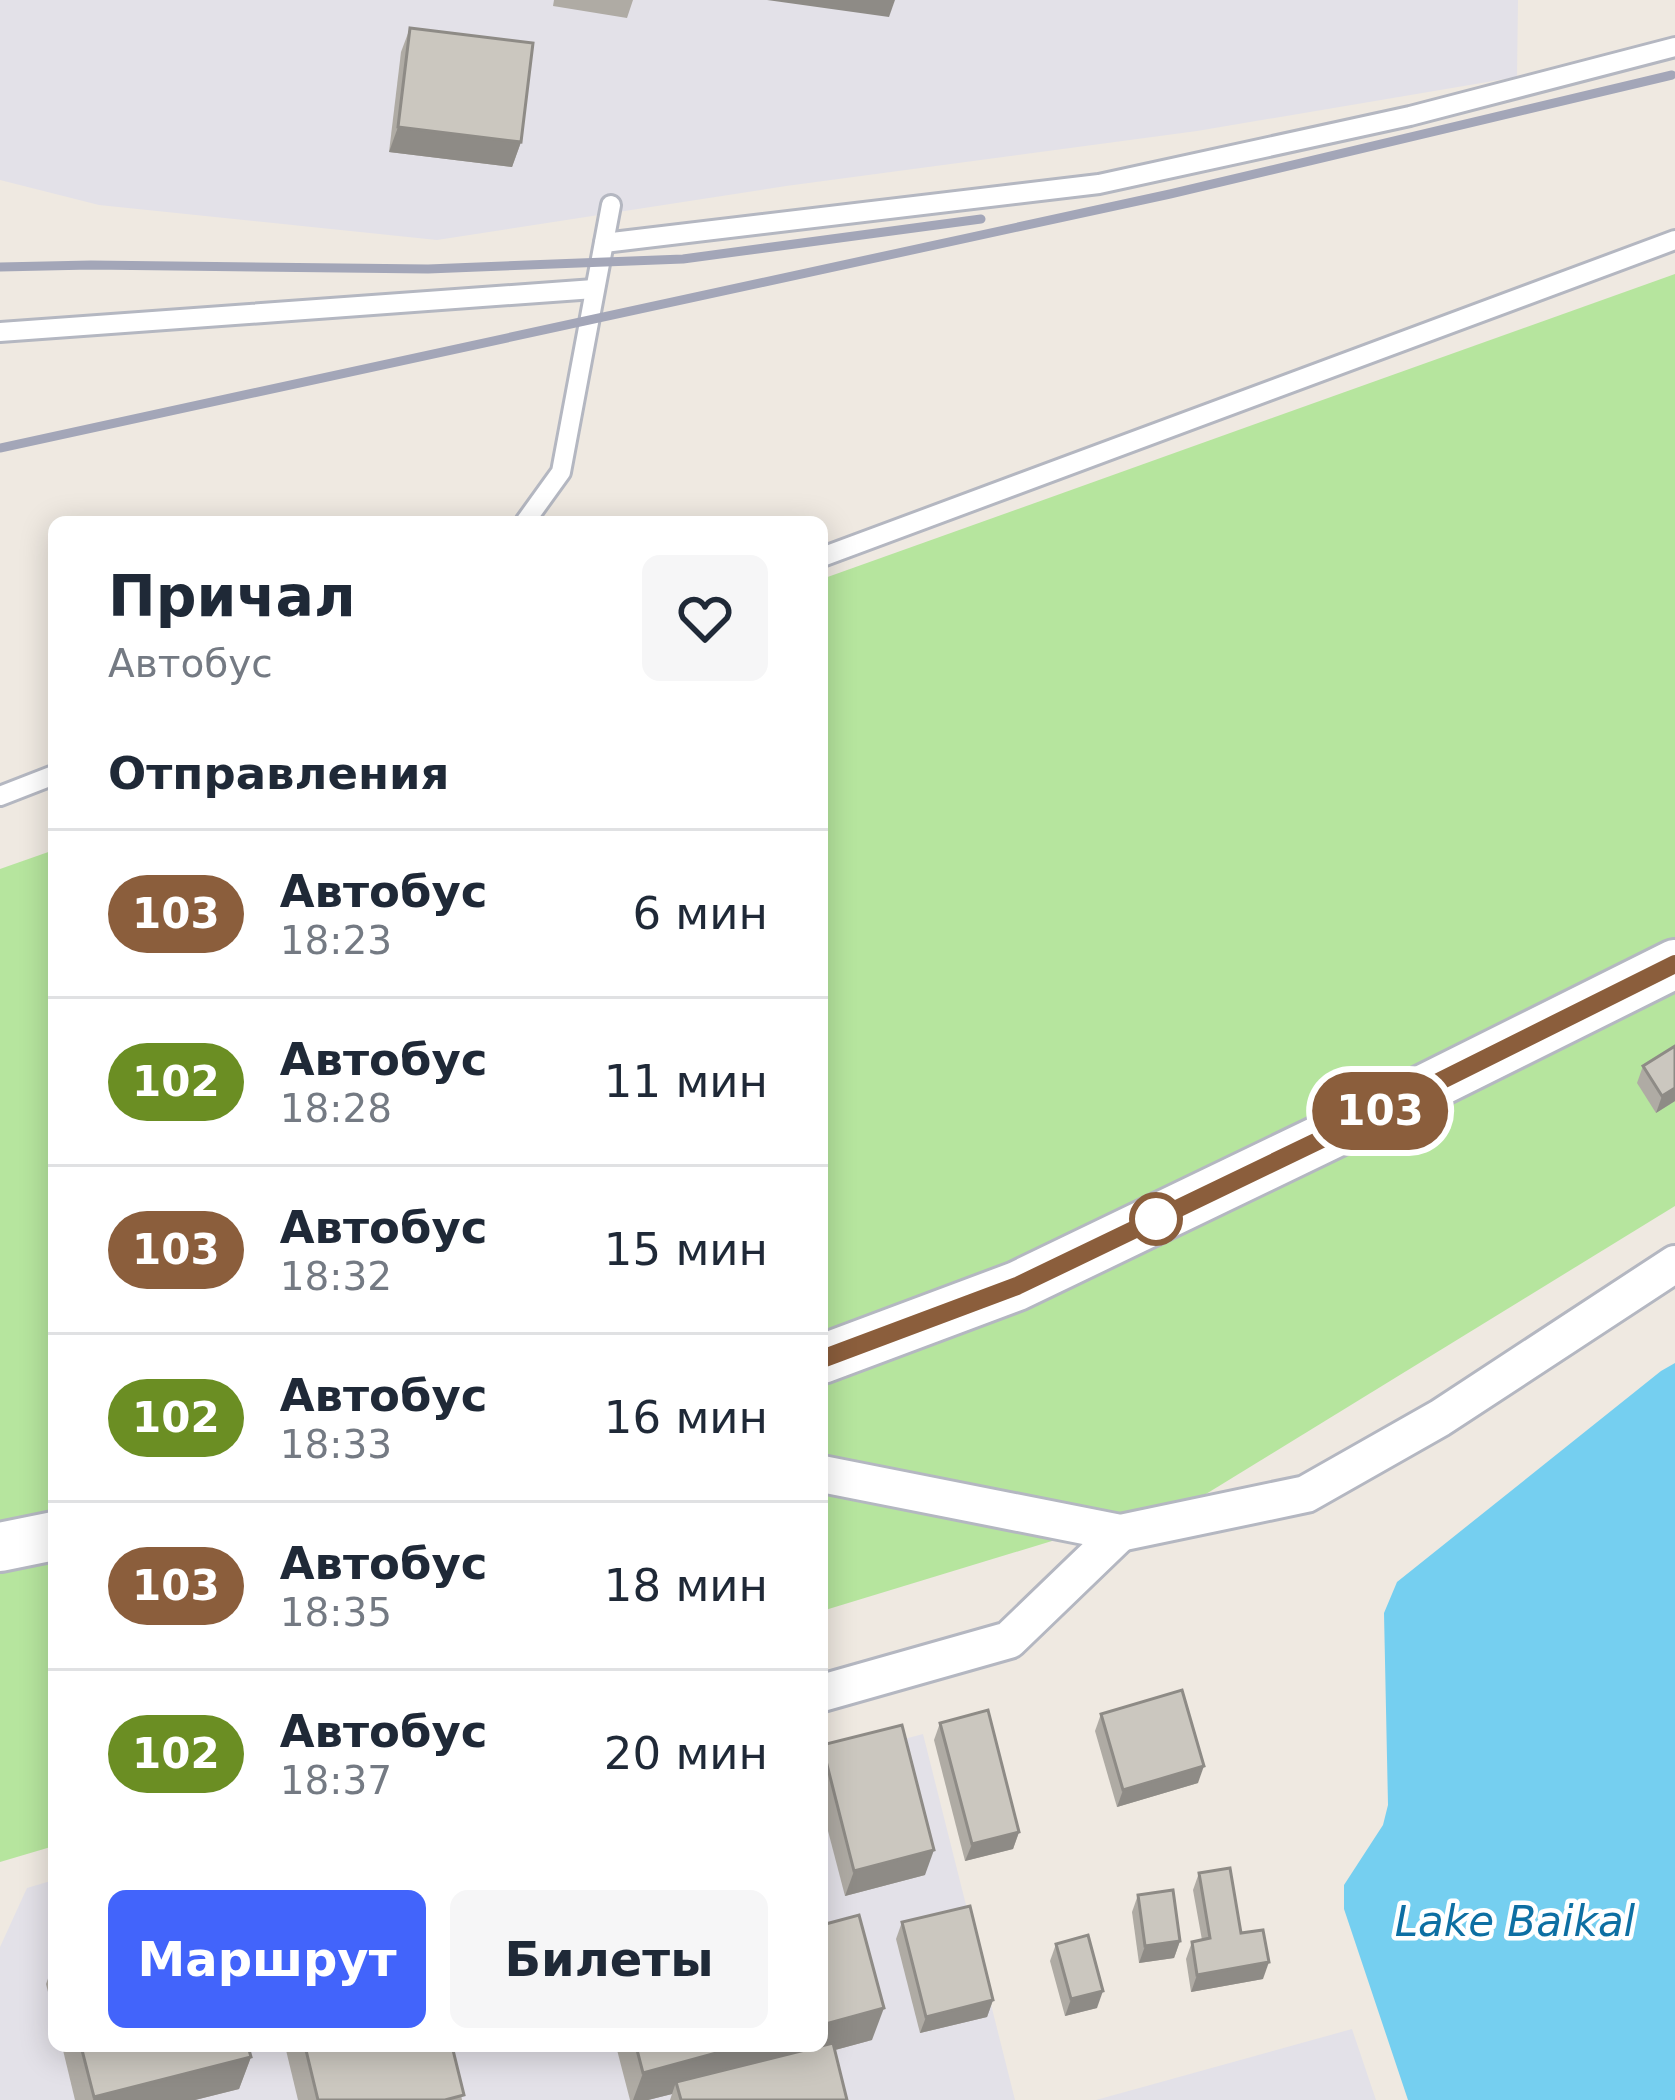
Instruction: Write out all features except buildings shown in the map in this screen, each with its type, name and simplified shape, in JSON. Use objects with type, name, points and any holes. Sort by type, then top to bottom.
[{"type":"main road","points":[[828,1357],[1017,1286],[1675,964]]},
{"type":"main road","points":[[0,1546],[48,1537]]},
{"type":"street","points":[[828,1475],[1120,1533],[1306,1494],[1440,1418],[1675,1264]]},
{"type":"street","points":[[828,1691],[1009,1640],[1120,1533]]},
{"type":"lane","points":[[604,243],[1099,184],[1410,116],[1675,47]]},
{"type":"lane","points":[[529,516],[561,472],[611,205]]},
{"type":"lane","points":[[828,555],[1675,240]]},
{"type":"lane","points":[[0,332],[594,289]]},
{"type":"lane","points":[[0,796],[48,777]]},
{"type":"shaded area","points":[[0,0],[1518,0],[1517,77],[1197,131],[786,186],[437,240],[99,205],[0,180]]},
{"type":"shaded area","points":[[923,1734],[1015,2100],[0,2100],[0,1947],[27,1888],[48,1882],[48,2052],[828,2052],[828,1759]]},
{"type":"shaded area","points":[[1352,2029],[1376,2100],[1096,2100]]},
{"type":"green space","points":[[1675,274],[1675,1206],[1206,1494],[828,1609],[828,577]]},
{"type":"green space","points":[[48,852],[48,1848],[0,1862],[0,869]]},
{"type":"water","name":"Lake Baikal","points":[[1675,1363],[1675,2100],[1408,2100],[1344,1909],[1344,1885],[1383,1825],[1388,1805],[1384,1613],[1397,1582]]},
{"type":"railway","points":[[0,448],[1170,194],[1672,75]]},
{"type":"railway","points":[[0,267],[428,269],[683,259],[981,219]]},
{"type":"bus line","name":"103","points":[[828,1357],[1017,1286],[1675,964]]}]
